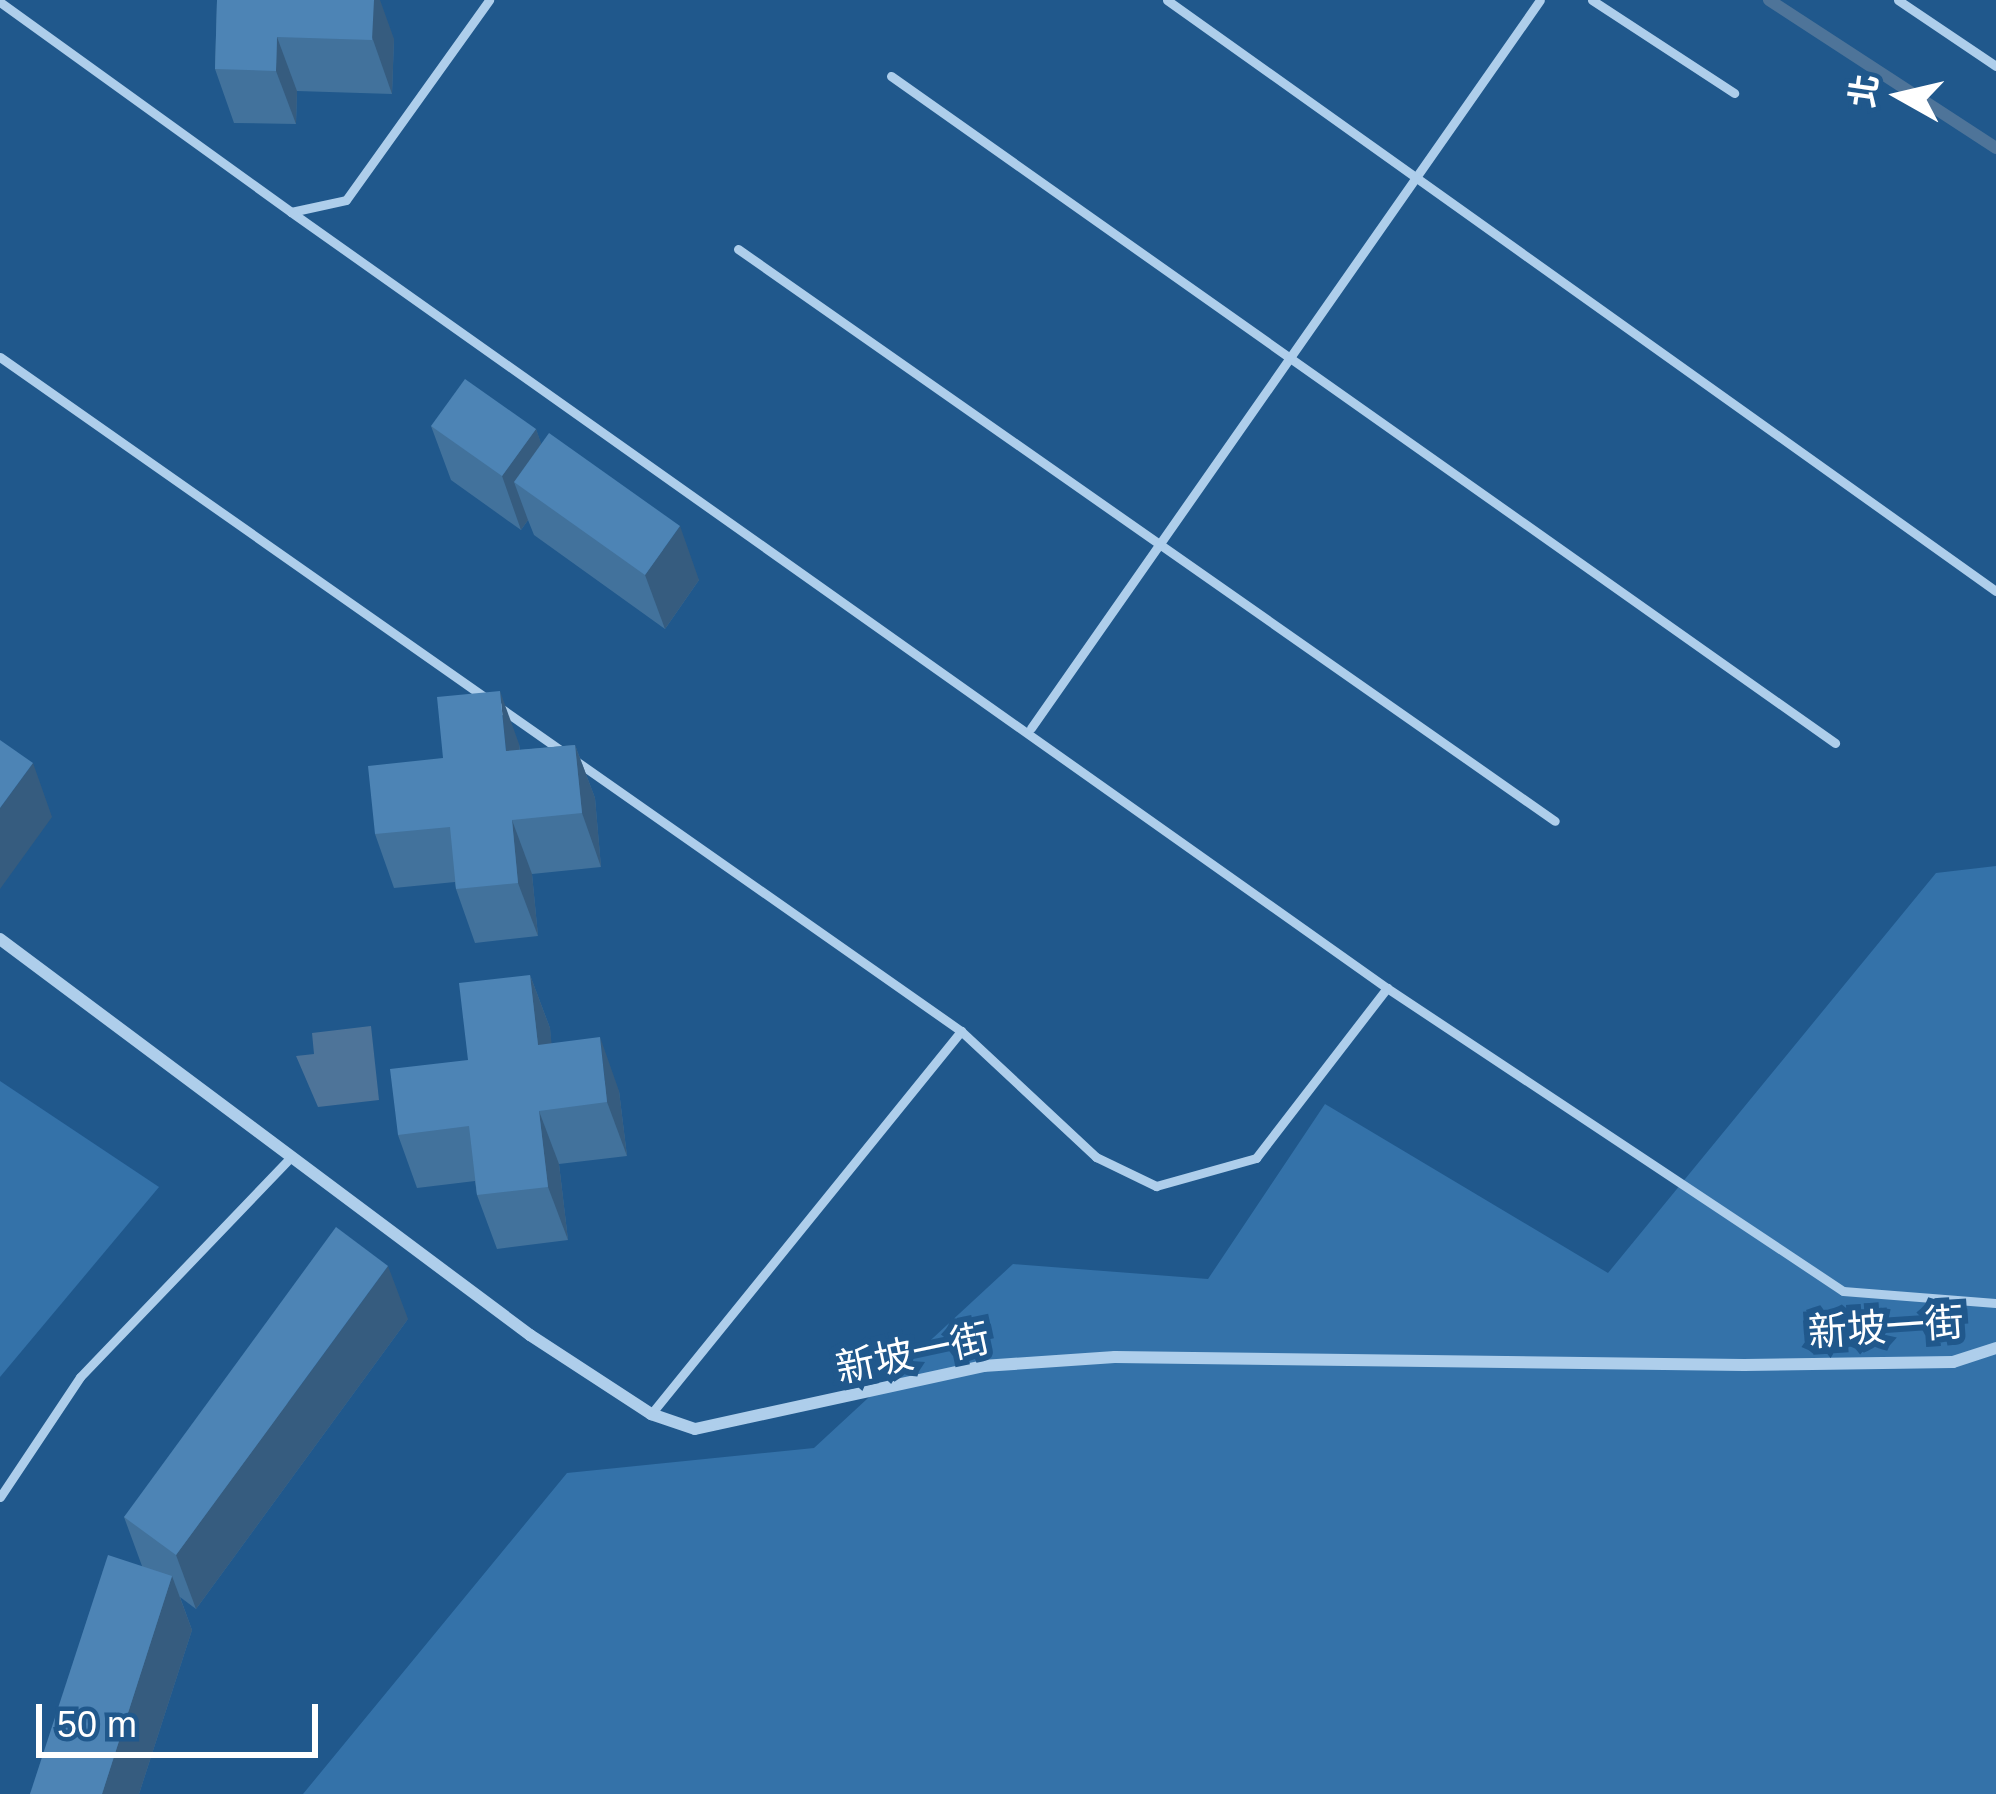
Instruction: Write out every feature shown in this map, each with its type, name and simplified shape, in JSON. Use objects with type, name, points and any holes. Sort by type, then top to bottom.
[{"type":"street","name":"新坡一街","points":[[0,939],[651,1414],[695,1429],[735,1424],[983,1366],[1115,1357],[1744,1365],[1953,1362],[1996,1348]]},
{"type":"lane","points":[[291,212],[346,200],[489,0]]},
{"type":"lane","points":[[1167,0],[1996,591]]},
{"type":"lane","points":[[1031,728],[1155,542],[1289,360],[1540,0]]},
{"type":"lane","points":[[1592,0],[1734,93]]},
{"type":"lane","points":[[1898,0],[1996,66]]},
{"type":"lane","points":[[0,2],[291,212],[1031,728],[1388,988],[1843,1291],[1996,1304]]},
{"type":"lane","points":[[891,76],[1835,743]]},
{"type":"lane","points":[[738,249],[1555,821]]},
{"type":"lane","points":[[0,357],[961,1031],[1096,1157],[1156,1186],[1256,1158],[1388,988]]},
{"type":"lane","points":[[651,1414],[961,1031]]},
{"type":"lane","points":[[0,1496],[80,1377],[296,1153]]},
{"type":"shaded area","points":[[1996,866],[1996,1794],[303,1794],[567,1473],[814,1448],[1013,1264],[1208,1279],[1325,1104],[1608,1273],[1936,873]]},
{"type":"shaded area","points":[[371,1026],[379,1100],[318,1107],[296,1056],[314,1054],[312,1033]]},
{"type":"shaded area","points":[[0,1081],[159,1187],[0,1377]]},
{"type":"building","points":[[217,0],[374,0],[372,40],[277,37],[276,71],[215,69]]},
{"type":"building","points":[[465,379],[536,429],[502,476],[431,426]]},
{"type":"building","points":[[549,433],[680,526],[645,575],[514,482]]},
{"type":"building","points":[[500,691],[506,751],[575,745],[582,813],[512,820],[518,883],[456,889],[450,827],[375,834],[368,766],[443,758],[437,697]]},
{"type":"building","points":[[0,740],[33,763],[0,808]]},
{"type":"building","points":[[530,975],[538,1045],[600,1037],[607,1102],[539,1111],[548,1187],[477,1195],[469,1126],[398,1135],[390,1069],[468,1060],[459,983]]},
{"type":"building","points":[[336,1227],[388,1266],[176,1555],[124,1517]]},
{"type":"building","points":[[108,1555],[172,1576],[102,1794],[30,1794]]},
{"type":"waterway","points":[[1769,0],[1996,148]]}]
